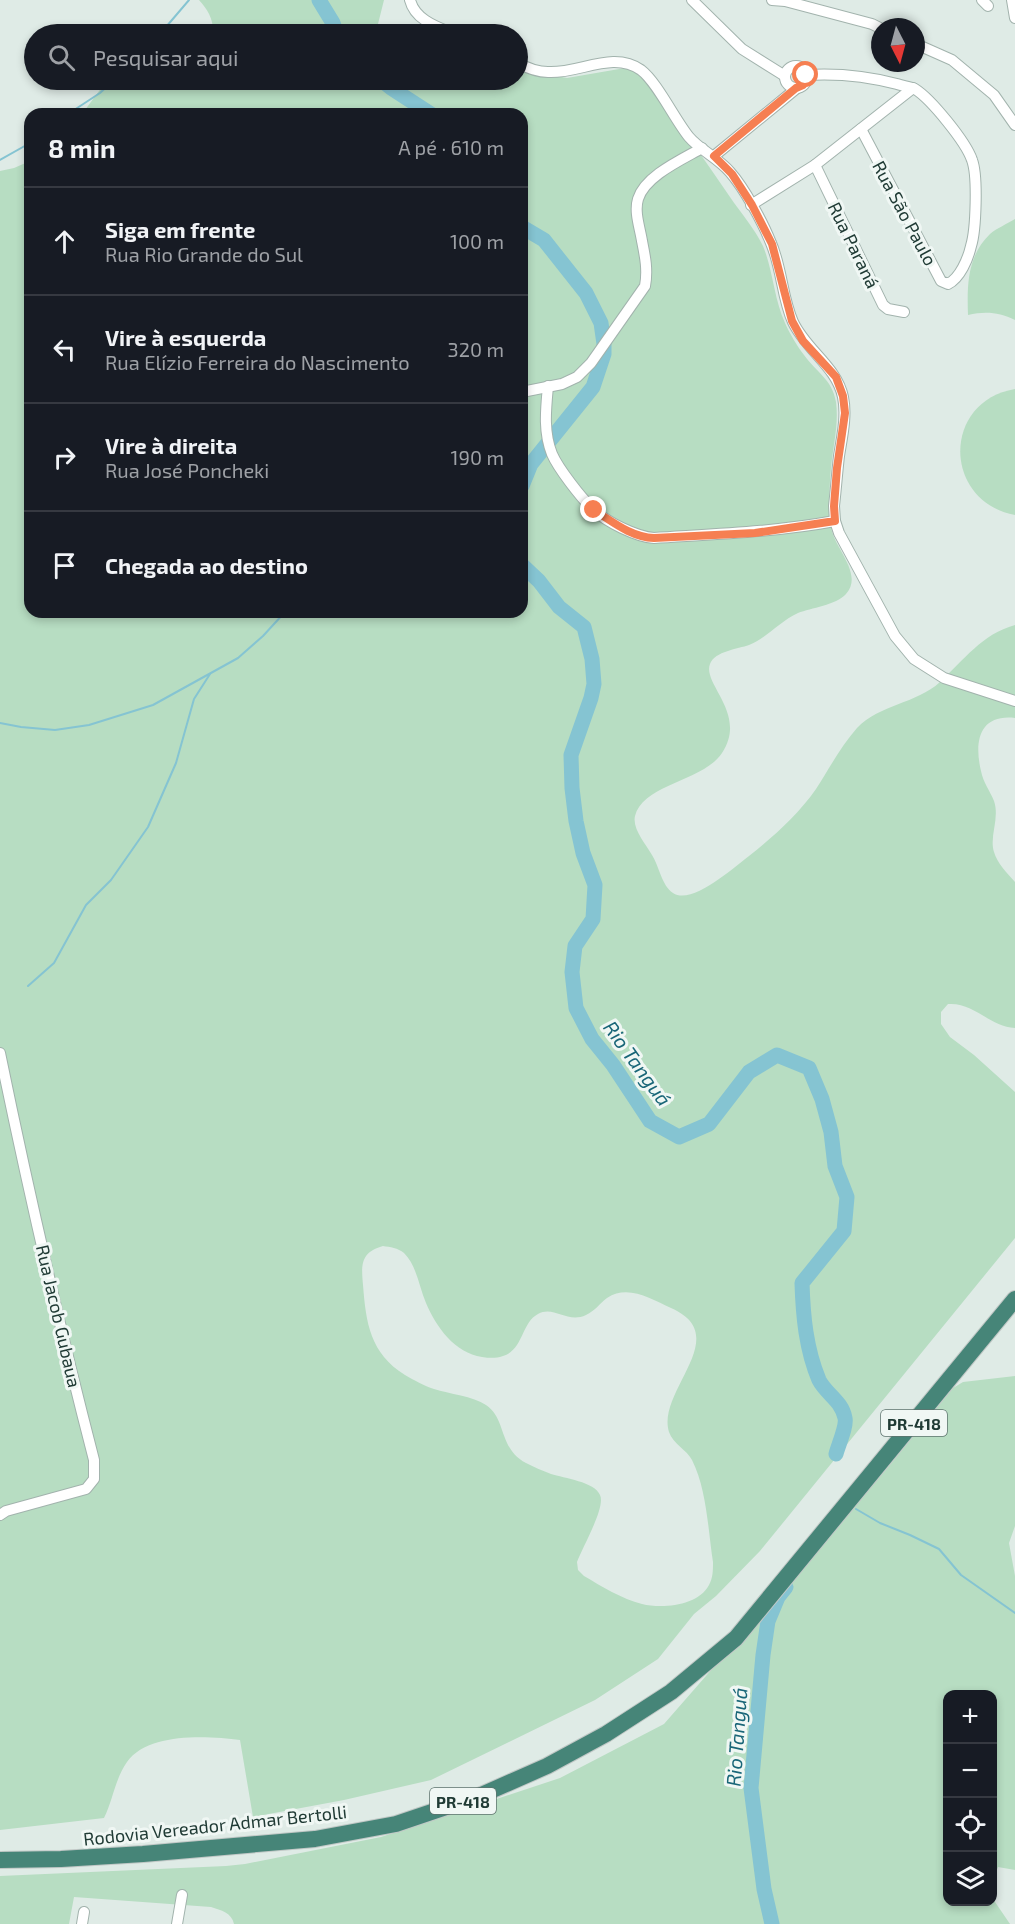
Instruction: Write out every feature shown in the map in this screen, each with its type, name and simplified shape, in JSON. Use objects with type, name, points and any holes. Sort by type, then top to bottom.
[{"type":"highway","name":"Rodovia Vereador Admar Bertolli","points":[[0,1860],[132,1855],[315,1839],[396,1824],[479,1796],[547,1766],[606,1734],[671,1692],[736,1638],[1015,1299]]},
{"type":"street","points":[[692,0],[742,49],[785,76],[789,86],[796,88]]},
{"type":"street","points":[[772,0],[790,1],[871,24]]},
{"type":"street","points":[[1012,0],[1015,18]]},
{"type":"street","points":[[413,2],[420,17],[432,24]]},
{"type":"street","points":[[925,48],[952,60],[994,95],[1015,125]]},
{"type":"street","points":[[528,68],[548,72],[613,62],[627,63],[642,71],[690,138],[714,156],[732,174],[752,205],[772,244],[792,321],[803,341],[836,377],[843,396],[845,413],[836,487],[835,521],[839,533],[895,636],[914,660],[944,678],[1015,701]]},
{"type":"street","points":[[785,76],[789,69],[795,67],[802,69],[806,75]]},
{"type":"street","points":[[806,75],[830,74],[873,78],[913,88]]},
{"type":"street","points":[[714,156],[796,88],[803,85],[806,75]]},
{"type":"street","points":[[752,205],[814,165],[913,88]]},
{"type":"street","name":"Rua São Paulo","points":[[861,129],[941,281],[948,285],[956,280],[971,248],[974,235],[975,175],[972,160],[965,146],[928,99],[913,88]]},
{"type":"street","points":[[528,391],[562,384],[577,377],[591,363],[645,286],[648,274],[637,212],[638,199],[645,186],[667,168],[702,148]]},
{"type":"street","name":"Rua Paraná","points":[[814,165],[883,305],[888,309],[904,312]]},
{"type":"street","points":[[548,386],[545,414],[552,454],[594,510],[632,534],[654,538],[755,533],[835,521]]},
{"type":"street","name":"Rua Jacob Gubaua","points":[[0,1053],[60,1327],[94,1460],[94,1479],[86,1489],[6,1511],[0,1515]]},
{"type":"street","points":[[177,1924],[182,1895]]},
{"type":"street","points":[[82,1924],[84,1912]]},
{"type":"green space","points":[[199,0],[384,0],[378,24],[212,24]]},
{"type":"green space","points":[[528,67],[567,78],[625,68],[636,72],[654,89],[760,240],[785,323],[801,351],[828,382],[834,394],[837,410],[830,483],[830,520],[833,535],[852,578],[851,586],[842,598],[798,613],[756,642],[722,653],[713,660],[709,672],[728,713],[729,739],[722,753],[713,762],[702,770],[661,789],[640,805],[635,816],[637,831],[663,881],[673,893],[681,896],[691,894],[713,884],[793,817],[816,789],[846,742],[866,720],[930,689],[983,641],[1015,625],[1015,718],[1003,718],[987,725],[979,740],[978,750],[982,775],[996,808],[993,840],[995,856],[1015,882],[1015,1028],[998,1024],[974,1010],[957,1004],[948,1004],[941,1012],[941,1024],[950,1037],[1015,1092],[1015,1238],[760,1551],[716,1596],[694,1614],[658,1659],[595,1700],[431,1780],[344,1800],[253,1817],[240,1740],[196,1737],[164,1741],[149,1745],[127,1762],[104,1818],[0,1830],[0,171],[24,164],[24,618],[528,618],[528,108],[86,108],[100,90],[528,90]],"holes":[[[383,1246],[404,1253],[415,1270],[430,1312],[441,1330],[455,1344],[472,1355],[496,1358],[506,1355],[514,1349],[531,1319],[538,1314],[550,1312],[579,1317],[592,1311],[607,1298],[623,1292],[647,1297],[671,1308],[689,1320],[696,1333],[695,1349],[668,1416],[669,1432],[692,1460],[704,1497],[713,1562],[711,1580],[704,1592],[688,1602],[669,1606],[650,1605],[619,1596],[584,1576],[578,1570],[577,1562],[600,1509],[601,1501],[597,1491],[586,1484],[551,1474],[526,1463],[511,1450],[497,1418],[486,1405],[468,1397],[430,1388],[415,1381],[384,1357],[377,1347],[368,1324],[362,1278],[363,1265],[366,1255],[370,1252]]]},
{"type":"green space","points":[[1015,219],[1015,320],[992,313],[968,315],[968,282],[977,252],[990,234]]},
{"type":"green space","points":[[1015,389],[1015,515],[991,506],[974,491],[964,472],[960,451],[964,430],[974,412],[991,397]]},
{"type":"green space","points":[[1015,1376],[1015,1526],[1009,1543],[1015,1576],[1015,1870],[998,1867],[997,1869],[997,1690],[943,1690],[943,1906],[997,1905],[1010,1924],[234,1924],[228,1915],[211,1907],[74,1897],[69,1924],[0,1924],[0,1876],[226,1866],[381,1837],[560,1778],[664,1724],[884,1472],[953,1388],[963,1382]]},
{"type":"waterway","points":[[169,24],[189,0]]},
{"type":"waterway","name":"Rio Tanguá","points":[[319,0],[333,24]]},
{"type":"waterway","points":[[77,108],[103,90]]},
{"type":"waterway","name":"Rio Tanguá","points":[[394,90],[422,108]]},
{"type":"waterway","points":[[0,160],[24,146]]},
{"type":"waterway","name":"Rio Tanguá","points":[[528,231],[544,240],[586,293],[601,323],[604,344],[604,354],[593,387],[531,464],[528,471]]},
{"type":"waterway","name":"Rio Tanguá","points":[[528,571],[559,607],[584,627],[592,659],[594,684],[591,698],[571,755],[576,821],[583,853],[595,885],[593,919],[575,946],[572,972],[576,1008],[592,1039],[613,1065],[650,1121],[679,1137],[709,1124],[749,1072],[777,1055],[809,1068],[822,1099],[831,1132],[835,1166],[847,1197],[844,1231],[802,1283],[802,1295],[806,1332],[819,1380],[841,1407],[845,1418],[844,1431],[836,1454]]},
{"type":"waterway","points":[[0,723],[55,730],[89,725],[153,705],[238,658],[280,618]]},
{"type":"waterway","points":[[28,986],[54,963],[86,905],[111,880],[148,827],[176,763],[194,699],[210,674]]},
{"type":"waterway","points":[[856,1509],[880,1523],[939,1549],[961,1575],[1015,1613]]},
{"type":"waterway","name":"Rio Tanguá","points":[[772,1924],[764,1889],[751,1788],[768,1621],[778,1597],[786,1587]]},
{"type":"route","points":[[594,510],[632,534],[654,538],[755,533],[835,521],[837,468],[845,413],[843,396],[836,377],[803,341],[792,321],[772,244],[752,205],[732,174],[714,156],[796,88],[803,85],[807,79],[806,75]]}]
